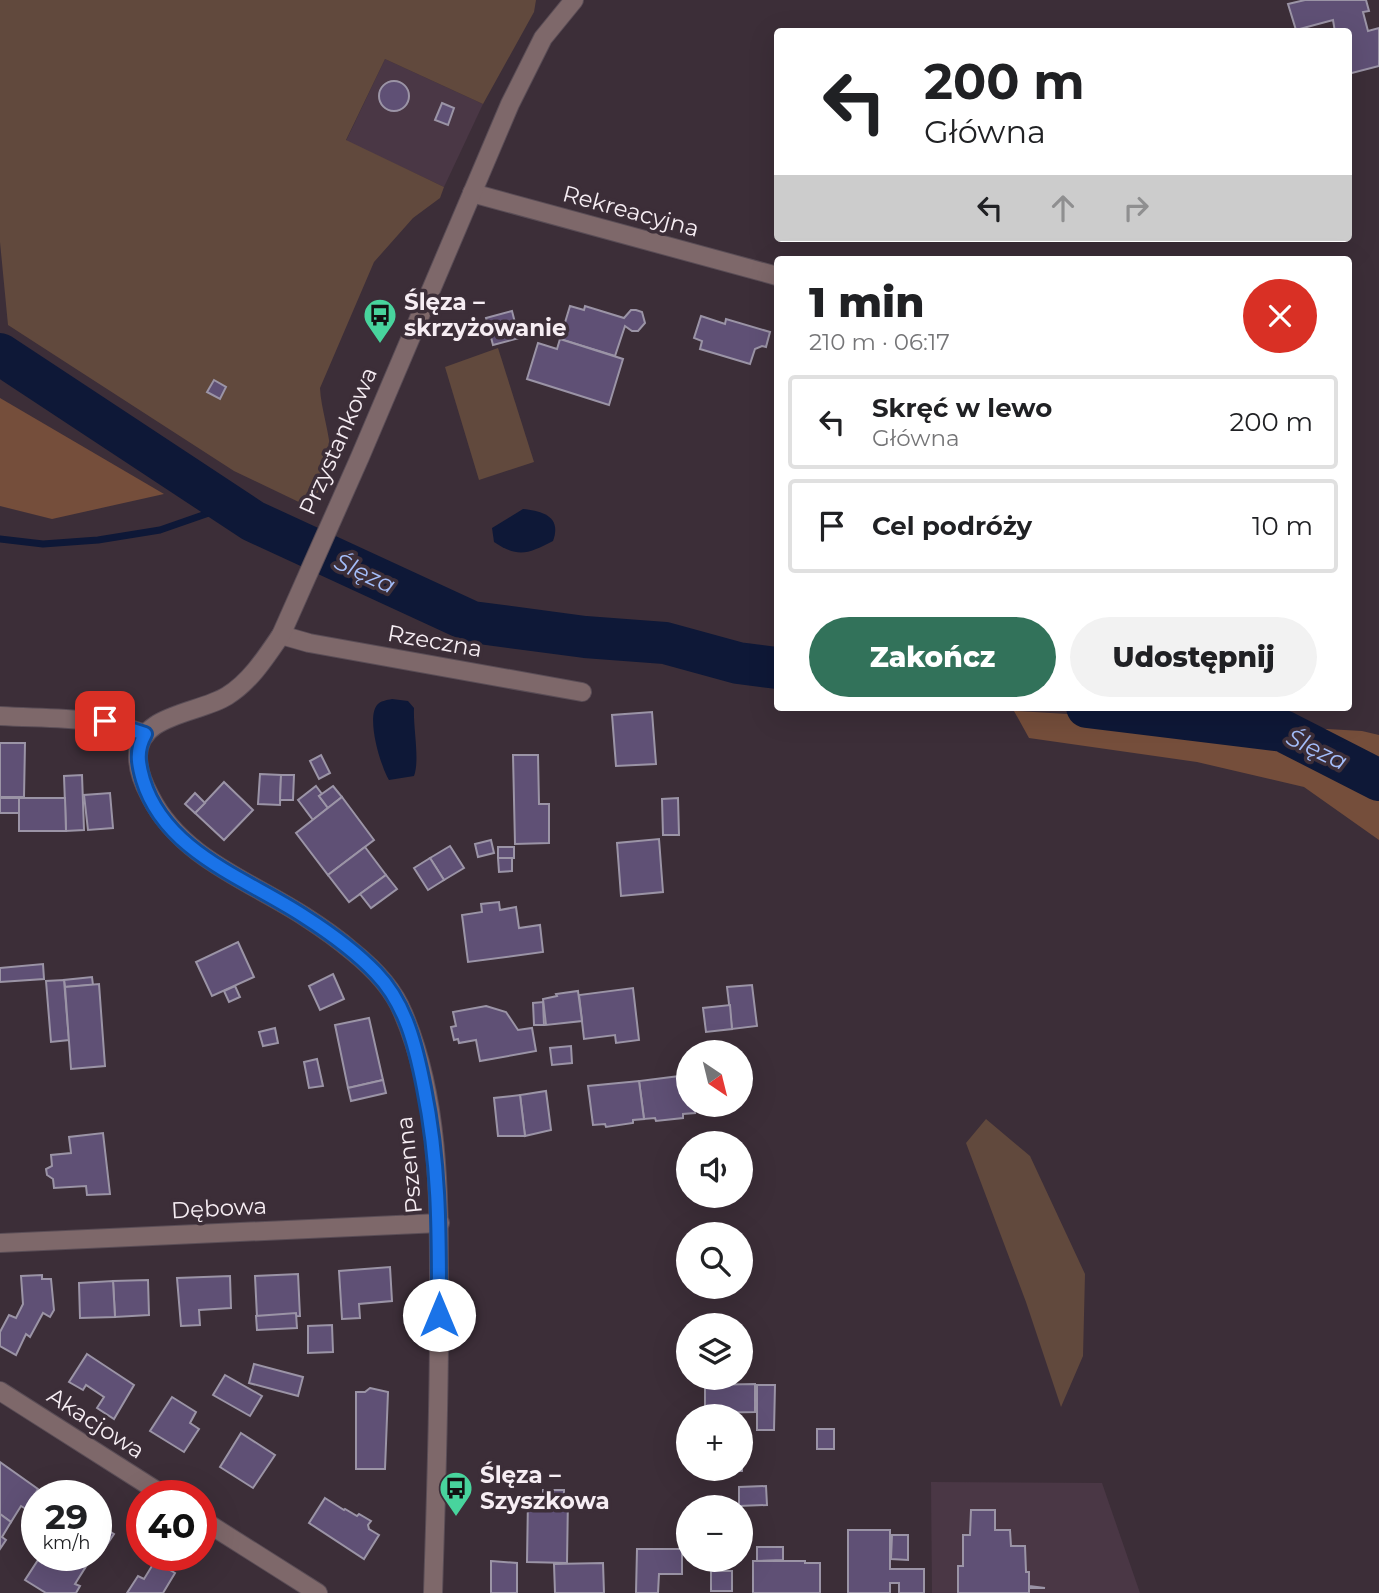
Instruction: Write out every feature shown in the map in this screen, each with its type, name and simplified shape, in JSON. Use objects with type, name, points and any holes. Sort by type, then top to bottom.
[{"type":"street","name":"Przystankowa","points":[[145,734],[160,721],[209,705],[228,695],[256,669],[281,635],[510,104],[543,38],[573,0]]},
{"type":"street","name":"Rekreacyjna","points":[[472,193],[774,275]]},
{"type":"street","name":"Rzeczna","points":[[281,635],[322,645],[582,692]]},
{"type":"street","points":[[0,716],[91,719],[145,734]]},
{"type":"street","name":"Pszenna","points":[[145,734],[138,760],[145,787],[162,817],[187,844],[211,862],[304,916],[342,943],[377,974],[396,998],[419,1060],[433,1134],[440,1223],[433,1593]]},
{"type":"street","name":"Dębowa","points":[[0,1243],[440,1223]]},
{"type":"street","name":"Akacjowa","points":[[0,1391],[140,1480]]},
{"type":"street","points":[[217,1529],[318,1593]]},
{"type":"shaded area","points":[[0,0],[536,0],[534,12],[483,104],[385,59],[346,140],[444,187],[440,198],[413,218],[374,262],[320,388],[329,438],[329,476],[322,489],[303,504],[234,471],[8,325],[0,242]]},
{"type":"shaded area","points":[[385,59],[483,104],[444,187],[346,141]]},
{"type":"shaded area","points":[[498,348],[534,462],[479,480],[445,367]]},
{"type":"shaded area","points":[[0,398],[164,494],[52,519],[0,506]]},
{"type":"shaded area","points":[[1014,711],[1362,731],[1379,735],[1379,840],[1304,787],[1197,762],[1029,738]]},
{"type":"shaded area","points":[[986,1119],[1030,1156],[1085,1274],[1083,1356],[1061,1407],[1026,1302],[966,1143]]},
{"type":"shaded area","points":[[931,1482],[1102,1483],[1140,1593],[932,1593]]},
{"type":"water","points":[[523,509],[543,513],[552,520],[555,526],[553,541],[523,552],[510,550],[494,542],[492,528]]},
{"type":"water","points":[[392,699],[408,701],[414,708],[416,769],[414,776],[389,780],[379,754],[373,721],[377,705]]},
{"type":"building","points":[[1305,0],[1366,0],[1369,11],[1363,12],[1368,31],[1379,28],[1379,66],[1352,73],[1352,28],[1334,28],[1333,20],[1295,28],[1288,4]]},
{"type":"building","points":[[394,81],[405,85],[409,96],[405,107],[394,111],[383,107],[379,96],[383,85]]},
{"type":"building","points":[[442,103],[454,108],[448,125],[435,120]]},
{"type":"building","points":[[570,306],[584,310],[585,306],[624,318],[631,310],[636,310],[642,312],[645,323],[638,331],[632,331],[625,326],[615,356],[560,339]]},
{"type":"building","points":[[512,311],[519,338],[493,345],[486,318]]},
{"type":"building","points":[[701,316],[725,324],[726,319],[770,332],[766,347],[755,349],[750,364],[700,349],[702,341],[694,338]]},
{"type":"building","points":[[560,339],[623,359],[609,405],[527,379],[538,343],[557,349]]},
{"type":"building","points":[[214,380],[226,387],[220,399],[207,392]]},
{"type":"building","points":[[652,712],[656,764],[616,766],[612,715]]},
{"type":"building","points":[[0,743],[25,743],[24,797],[0,797]]},
{"type":"building","points":[[321,755],[330,773],[319,779],[310,761]]},
{"type":"building","points":[[513,755],[538,755],[539,804],[549,804],[549,843],[515,844]]},
{"type":"building","points":[[260,774],[281,775],[280,805],[258,804]]},
{"type":"building","points":[[82,775],[84,830],[66,831],[64,776]]},
{"type":"building","points":[[281,775],[294,775],[293,800],[280,800]]},
{"type":"building","points":[[224,782],[253,810],[224,840],[195,813]]},
{"type":"building","points":[[316,786],[322,794],[319,796],[328,808],[313,820],[298,800]]},
{"type":"building","points":[[333,786],[342,797],[328,808],[319,796]]},
{"type":"building","points":[[110,793],[113,828],[88,830],[84,795]]},
{"type":"building","points":[[195,793],[205,803],[195,813],[185,804]]},
{"type":"building","points":[[342,797],[374,840],[328,875],[296,833]]},
{"type":"building","points":[[0,798],[19,798],[19,813],[0,813]]},
{"type":"building","points":[[19,798],[65,798],[66,831],[19,831]]},
{"type":"building","points":[[678,798],[679,835],[663,835],[662,799]]},
{"type":"building","points":[[659,839],[663,892],[621,896],[617,843]]},
{"type":"building","points":[[491,840],[494,853],[478,857],[475,844]]},
{"type":"building","points":[[450,846],[464,868],[444,880],[430,858]]},
{"type":"building","points":[[365,847],[386,875],[349,902],[328,875]]},
{"type":"building","points":[[498,847],[514,847],[514,858],[498,858]]},
{"type":"building","points":[[430,858],[444,880],[428,890],[414,868]]},
{"type":"building","points":[[498,858],[512,858],[512,871],[499,872]]},
{"type":"building","points":[[386,875],[397,889],[371,908],[360,894]]},
{"type":"building","points":[[499,902],[500,910],[516,907],[519,928],[540,925],[543,952],[468,962],[462,915],[482,912],[481,904]]},
{"type":"building","points":[[238,942],[254,977],[212,996],[196,962]]},
{"type":"building","points":[[43,964],[44,979],[0,982],[0,968]]},
{"type":"building","points":[[333,974],[344,999],[320,1010],[309,986]]},
{"type":"building","points":[[92,977],[93,985],[65,987],[64,980]]},
{"type":"building","points":[[64,980],[69,1040],[51,1042],[46,981]]},
{"type":"building","points":[[99,984],[105,1066],[71,1069],[65,987]]},
{"type":"building","points":[[752,985],[757,1026],[732,1029],[727,987]]},
{"type":"building","points":[[235,986],[240,997],[229,1002],[224,991]]},
{"type":"building","points":[[633,988],[639,1040],[616,1043],[615,1035],[584,1039],[579,995]]},
{"type":"building","points":[[578,991],[582,1021],[546,1025],[543,999]]},
{"type":"building","points":[[543,1002],[544,1025],[534,1025],[533,1003]]},
{"type":"building","points":[[730,1005],[732,1029],[706,1032],[703,1008]]},
{"type":"building","points":[[486,1006],[506,1012],[518,1030],[532,1028],[536,1051],[480,1061],[476,1040],[459,1043],[458,1039],[454,1040],[451,1027],[456,1026],[453,1012]]},
{"type":"building","points":[[369,1018],[383,1080],[348,1088],[335,1025]]},
{"type":"building","points":[[275,1028],[278,1043],[263,1046],[259,1032]]},
{"type":"building","points":[[571,1046],[572,1063],[552,1065],[550,1048]]},
{"type":"building","points":[[317,1059],[323,1086],[309,1088],[304,1062]]},
{"type":"building","points":[[676,1076],[676,1117],[683,1118],[656,1121],[655,1118],[644,1119],[639,1081]]},
{"type":"building","points":[[383,1080],[386,1093],[351,1101],[348,1088]]},
{"type":"building","points":[[639,1081],[644,1119],[606,1127],[605,1124],[593,1125],[588,1086]]},
{"type":"building","points":[[546,1091],[551,1130],[525,1136],[520,1095]]},
{"type":"building","points":[[520,1095],[525,1136],[498,1136],[494,1098]]},
{"type":"building","points":[[103,1133],[110,1194],[87,1195],[86,1186],[54,1188],[53,1179],[47,1175],[46,1169],[52,1166],[51,1155],[71,1153],[69,1137]]},
{"type":"building","points":[[390,1267],[392,1301],[359,1304],[360,1318],[342,1319],[339,1271]]},
{"type":"building","points":[[298,1274],[300,1316],[257,1317],[255,1276]]},
{"type":"building","points":[[42,1275],[42,1279],[51,1279],[54,1310],[50,1317],[43,1313],[30,1337],[26,1334],[16,1355],[0,1346],[0,1332],[9,1315],[16,1318],[23,1304],[21,1276]]},
{"type":"building","points":[[230,1276],[231,1308],[199,1310],[200,1325],[181,1326],[177,1278]]},
{"type":"building","points":[[148,1280],[149,1315],[115,1317],[113,1281]]},
{"type":"building","points":[[113,1281],[115,1317],[80,1318],[79,1283]]},
{"type":"building","points":[[296,1313],[297,1328],[257,1330],[256,1316]]},
{"type":"building","points":[[332,1325],[333,1352],[308,1353],[308,1326]]},
{"type":"building","points":[[87,1354],[134,1385],[114,1419],[97,1408],[104,1397],[86,1385],[83,1390],[69,1382]]},
{"type":"building","points":[[254,1364],[303,1377],[298,1396],[249,1383]]},
{"type":"building","points":[[225,1375],[262,1396],[250,1416],[213,1395]]},
{"type":"building","points":[[753,1384],[755,1412],[753,1404],[705,1404],[705,1390],[753,1390]]},
{"type":"building","points":[[757,1385],[775,1385],[774,1430],[757,1430]]},
{"type":"building","points":[[370,1388],[388,1392],[385,1469],[356,1469],[356,1392],[365,1392]]},
{"type":"building","points":[[172,1397],[196,1412],[190,1423],[199,1429],[184,1452],[150,1431]]},
{"type":"building","points":[[817,1429],[834,1429],[834,1449],[817,1449]]},
{"type":"building","points":[[241,1433],[275,1455],[253,1488],[220,1467]]},
{"type":"building","points":[[0,1462],[25,1480],[21,1480],[21,1506],[11,1522],[0,1514]]},
{"type":"building","points":[[766,1486],[767,1505],[753,1506],[753,1495],[739,1495],[739,1487]]},
{"type":"building","points":[[543,1490],[564,1490],[564,1497],[568,1497],[567,1563],[527,1562],[528,1498],[543,1498]]},
{"type":"building","points":[[325,1498],[344,1510],[371,1521],[369,1529],[379,1535],[364,1559],[309,1523]]},
{"type":"building","points":[[971,1510],[995,1510],[995,1530],[1010,1530],[1011,1546],[1025,1546],[1029,1586],[1045,1588],[1029,1588],[1029,1593],[958,1593],[958,1566],[963,1566],[963,1535],[970,1535]]},
{"type":"building","points":[[0,1514],[11,1522],[2,1537],[6,1540],[0,1549]]},
{"type":"building","points":[[848,1530],[890,1530],[890,1569],[924,1569],[924,1593],[899,1593],[899,1583],[890,1583],[890,1593],[848,1593]]},
{"type":"building","points":[[892,1535],[908,1535],[908,1560],[891,1559]]},
{"type":"building","points":[[757,1547],[783,1547],[783,1560],[757,1561]]},
{"type":"building","points":[[637,1549],[676,1549],[676,1572],[682,1574],[659,1574],[658,1593],[636,1593]]},
{"type":"building","points":[[491,1561],[517,1563],[517,1593],[491,1593]]},
{"type":"building","points":[[753,1561],[820,1563],[820,1593],[753,1593]]},
{"type":"building","points":[[603,1563],[604,1593],[555,1593],[554,1564]]},
{"type":"building","points":[[31,1571],[83,1571],[75,1584],[80,1586],[76,1593],[46,1593],[25,1580]]},
{"type":"building","points":[[149,1571],[175,1573],[163,1593],[127,1593],[138,1576],[144,1579]]},
{"type":"building","points":[[711,1572],[732,1572],[732,1591],[711,1591]]},
{"type":"waterway","name":"Ślęza","points":[[0,354],[253,521],[472,622],[585,637],[665,643],[738,663],[774,668]]},
{"type":"waterway","points":[[0,539],[43,544],[98,540],[160,530],[229,506]]},
{"type":"waterway","name":"Ślęza","points":[[1120,711],[1283,731],[1379,780]]},
{"type":"place","name":"Ślęza – skrzyżowanie","points":[[380,345]]},
{"type":"place","name":"Ślęza – Szyszkowa","points":[[456,1518]]},
{"type":"route","points":[[105,721],[145,734],[138,751],[138,760],[145,787],[162,817],[187,844],[211,862],[304,916],[342,943],[377,974],[396,998],[419,1060],[433,1134],[439,1192],[439,1315]]}]
